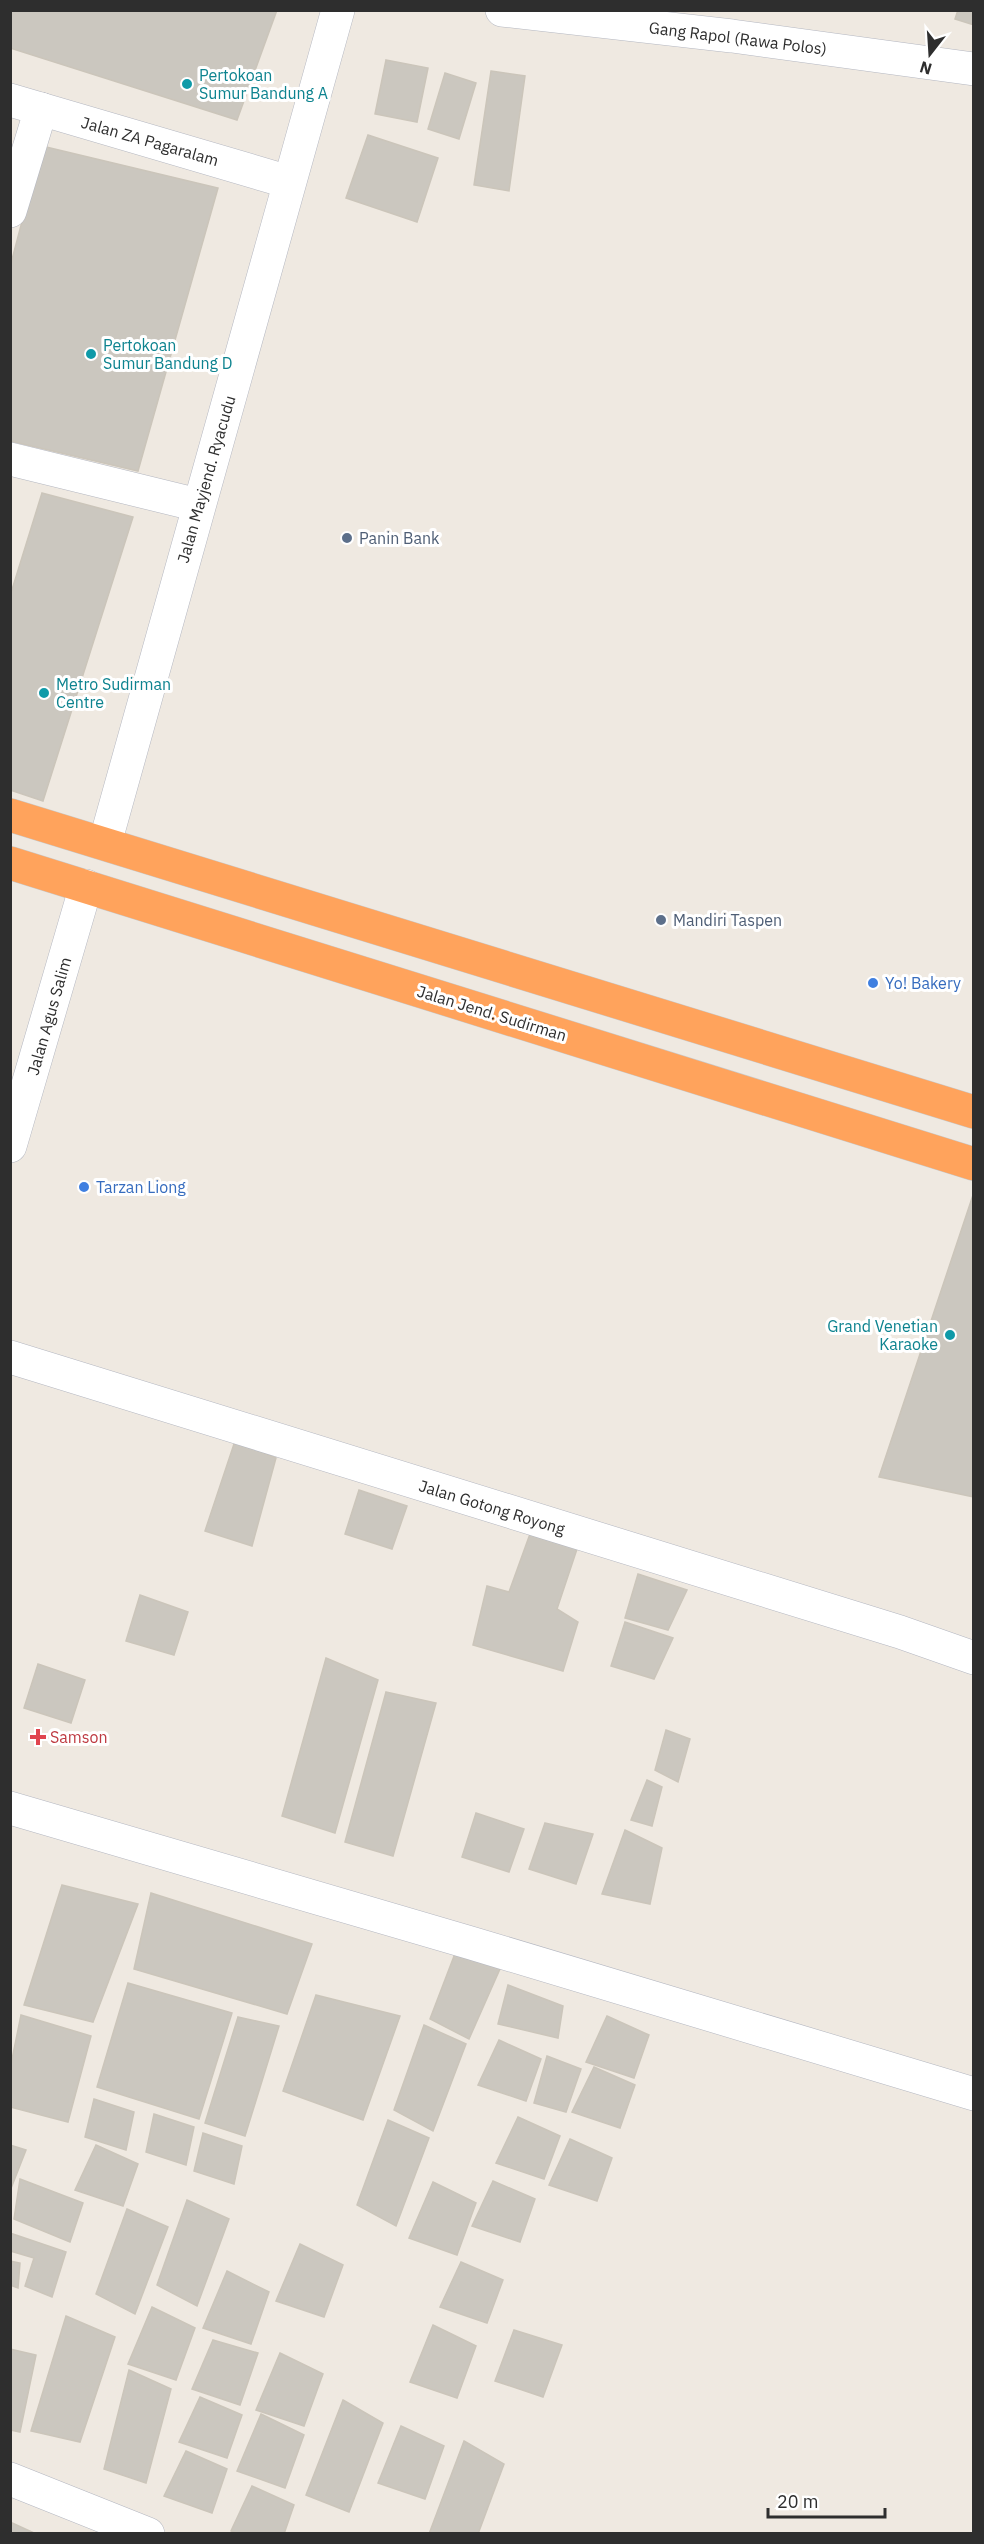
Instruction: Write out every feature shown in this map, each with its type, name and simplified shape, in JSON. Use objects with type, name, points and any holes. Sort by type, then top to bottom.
[{"type":"highway","points":[[10,815],[974,1112]]},
{"type":"highway","name":"Jalan Jend. Sudirman","points":[[10,863],[974,1164]]},
{"type":"highway","points":[[852,1126],[865,1078]]},
{"type":"street","name":"Jalan Mayjend. Ryacudu","points":[[105,843],[338,10]]},
{"type":"street","name":"Gang Rapol (Rawa Polos)","points":[[502,10],[732,36],[974,69]]},
{"type":"street","name":"Jalan ZA Pagaralam","points":[[26,105],[289,182]]},
{"type":"street","points":[[10,211],[26,105]]},
{"type":"street","points":[[10,459],[198,505]]},
{"type":"street","name":"Jalan Agus Salim","points":[[10,1146],[86,886]]},
{"type":"street","name":"Jalan Gotong Royong","points":[[10,1357],[889,1629],[974,1658]]},
{"type":"street","points":[[10,1808],[471,1942],[974,2094]]},
{"type":"street","points":[[10,2479],[148,2534]]},
{"type":"building","name":"Pertokoan Sumur Bandung A","points":[[10,10],[277,10],[237,120],[10,48]]},
{"type":"building","points":[[958,10],[974,10],[974,25],[955,19]]},
{"type":"building","points":[[386,60],[428,68],[417,122],[375,114]]},
{"type":"building","points":[[491,71],[525,76],[509,191],[474,185]]},
{"type":"building","points":[[445,73],[476,83],[459,139],[428,129]]},
{"type":"building","points":[[368,135],[438,158],[417,222],[346,198]]},
{"type":"building","name":"Pertokoan Sumur Bandung D","points":[[42,146],[218,188],[138,471],[10,441],[10,267]]},
{"type":"building","name":"Metro Sudirman Centre","points":[[42,493],[133,517],[43,801],[10,790],[10,596]]},
{"type":"building","name":"Grand Venetian Karaoke","points":[[974,1192],[974,1497],[879,1477]]},
{"type":"building","points":[[235,1441],[276,1458],[252,1546],[205,1531]]},
{"type":"building","points":[[359,1490],[407,1506],[392,1549],[345,1534]]},
{"type":"building","points":[[530,1534],[578,1546],[557,1609],[578,1622],[563,1671],[473,1645],[487,1586],[509,1592]]},
{"type":"building","points":[[638,1574],[687,1590],[668,1630],[625,1618]]},
{"type":"building","points":[[140,1595],[188,1612],[174,1655],[126,1641]]},
{"type":"building","points":[[625,1622],[673,1638],[654,1679],[611,1666]]},
{"type":"building","points":[[326,1658],[378,1680],[335,1833],[282,1816]]},
{"type":"building","points":[[38,1664],[85,1680],[71,1723],[24,1708]]},
{"type":"building","points":[[386,1692],[436,1703],[393,1856],[345,1842]]},
{"type":"building","points":[[666,1730],[690,1739],[678,1782],[655,1770]]},
{"type":"building","points":[[647,1780],[662,1787],[652,1826],[631,1820]]},
{"type":"building","points":[[476,1813],[524,1829],[509,1872],[462,1857]]},
{"type":"building","points":[[545,1823],[593,1834],[576,1884],[529,1869]]},
{"type":"building","points":[[625,1830],[662,1848],[650,1904],[602,1894]]},
{"type":"building","points":[[62,1885],[138,1904],[93,2022],[24,2005]]},
{"type":"building","points":[[151,1893],[312,1944],[287,2014],[134,1969]]},
{"type":"building","points":[[456,1951],[500,1969],[469,2039],[430,2019]]},
{"type":"building","points":[[128,1983],[232,2013],[199,2119],[97,2087]]},
{"type":"building","points":[[508,1985],[563,2006],[558,2038],[498,2024]]},
{"type":"building","points":[[316,1995],[400,2016],[363,2120],[283,2091]]},
{"type":"building","points":[[21,2015],[91,2036],[68,2122],[10,2107],[10,2069]]},
{"type":"building","points":[[607,2016],[649,2035],[634,2078],[586,2062]]},
{"type":"building","points":[[238,2017],[279,2026],[245,2136],[205,2123]]},
{"type":"building","points":[[424,2025],[466,2044],[433,2131],[394,2110]]},
{"type":"building","points":[[499,2040],[541,2059],[526,2101],[478,2085]]},
{"type":"building","points":[[547,2056],[581,2069],[566,2112],[534,2103]]},
{"type":"building","points":[[594,2067],[635,2085],[620,2128],[572,2112]]},
{"type":"building","points":[[94,2099],[134,2112],[126,2150],[85,2137]]},
{"type":"building","points":[[154,2114],[194,2127],[186,2165],[146,2152]]},
{"type":"building","points":[[518,2117],[560,2136],[544,2179],[496,2163]]},
{"type":"building","points":[[388,2120],[429,2138],[396,2226],[357,2205]]},
{"type":"building","points":[[203,2133],[242,2146],[234,2184],[194,2171]]},
{"type":"building","points":[[570,2139],[612,2158],[597,2201],[549,2185]]},
{"type":"building","points":[[10,2145],[26,2150],[10,2191]]},
{"type":"building","points":[[96,2145],[138,2164],[123,2206],[75,2190]]},
{"type":"building","points":[[20,2179],[83,2203],[70,2242],[14,2219]]},
{"type":"building","points":[[493,2181],[535,2199],[520,2242],[472,2226]]},
{"type":"building","points":[[433,2182],[476,2203],[457,2255],[409,2238]]},
{"type":"building","points":[[187,2200],[229,2219],[197,2306],[157,2285]]},
{"type":"building","points":[[127,2209],[168,2227],[135,2314],[96,2294]]},
{"type":"building","points":[[10,2233],[66,2252],[52,2297],[25,2286],[34,2258],[10,2251]]},
{"type":"building","points":[[300,2244],[343,2265],[324,2317],[276,2301]]},
{"type":"building","points":[[10,2261],[20,2263],[18,2288],[10,2285]]},
{"type":"building","points":[[461,2262],[503,2280],[487,2323],[440,2307]]},
{"type":"building","points":[[227,2271],[269,2292],[251,2344],[203,2328]]},
{"type":"building","points":[[152,2307],[195,2328],[176,2380],[128,2364]]},
{"type":"building","points":[[66,2316],[115,2337],[80,2442],[31,2431]]},
{"type":"building","points":[[433,2325],[476,2346],[457,2398],[410,2382]]},
{"type":"building","points":[[514,2330],[562,2345],[543,2397],[495,2381]]},
{"type":"building","points":[[213,2340],[258,2353],[240,2405],[192,2389]]},
{"type":"building","points":[[10,2349],[36,2355],[20,2432],[10,2430]]},
{"type":"building","points":[[280,2353],[323,2374],[304,2426],[256,2410]]},
{"type":"building","points":[[129,2370],[171,2389],[146,2483],[104,2469]]},
{"type":"building","points":[[200,2397],[242,2415],[227,2458],[179,2442]]},
{"type":"building","points":[[343,2400],[383,2423],[349,2512],[306,2495]]},
{"type":"building","points":[[261,2414],[304,2435],[285,2488],[237,2471]]},
{"type":"building","points":[[401,2426],[444,2446],[425,2499],[378,2483]]},
{"type":"building","points":[[464,2441],[504,2464],[478,2534],[429,2534]]},
{"type":"building","points":[[186,2451],[227,2469],[212,2513],[164,2496]]},
{"type":"building","points":[[252,2486],[294,2505],[284,2534],[237,2534],[231,2531]]},
{"type":"building","points":[[10,2522],[34,2533],[10,2534]]},
{"type":"place","name":"Pertokoan Sumur Bandung A","points":[[187,84]]},
{"type":"place","name":"Pertokoan Sumur Bandung D","points":[[91,354]]},
{"type":"place","name":"Panin Bank","points":[[347,538]]},
{"type":"place","name":"Metro Sudirman Centre","points":[[44,693]]},
{"type":"place","name":"Mandiri Taspen","points":[[661,920]]},
{"type":"place","name":"Yo! Bakery","points":[[873,983]]},
{"type":"place","name":"Tarzan Liong","points":[[84,1187]]},
{"type":"place","name":"Grand Venetian Karaoke","points":[[950,1335]]},
{"type":"place","name":"Samson","points":[[38,1737]]}]
